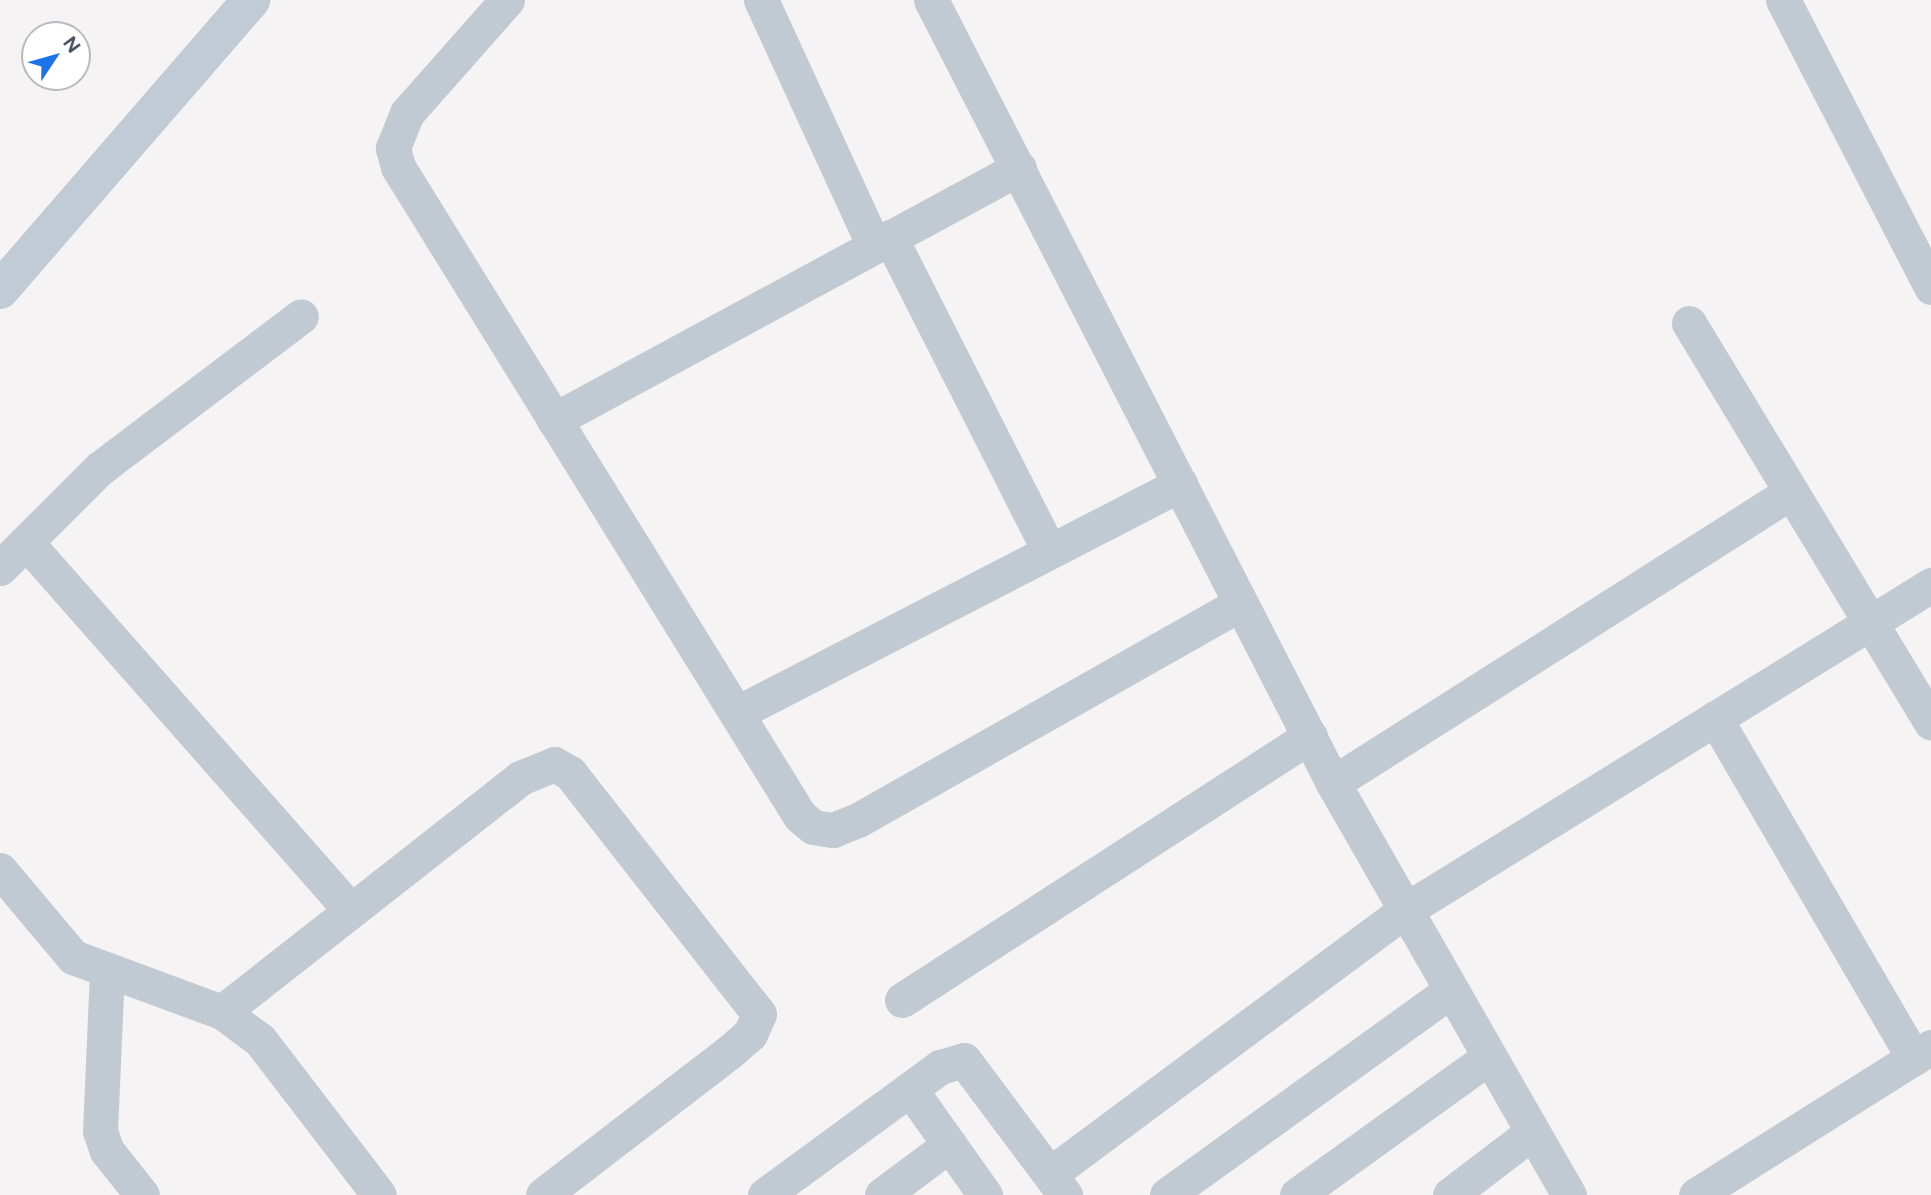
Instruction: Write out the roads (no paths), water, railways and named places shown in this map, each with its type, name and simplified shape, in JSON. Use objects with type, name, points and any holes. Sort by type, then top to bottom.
[{"type":"street","points":[[507,0],[407,113],[393,148],[398,167],[800,816],[813,827],[833,830],[1240,604]]},
{"type":"street","points":[[761,0],[882,242],[1049,551]]},
{"type":"street","points":[[931,0],[1333,783],[1488,1058],[1569,1195]]},
{"type":"street","points":[[1783,0],[1931,287]]},
{"type":"street","points":[[0,290],[237,5]]},
{"type":"street","points":[[554,420],[1018,168]]},
{"type":"street","points":[[0,568],[99,469],[301,316]]},
{"type":"street","points":[[1689,323],[1931,722]]},
{"type":"street","points":[[737,713],[1180,484]]},
{"type":"street","points":[[1333,783],[1791,492]]},
{"type":"street","points":[[26,542],[351,910]]},
{"type":"street","points":[[765,1195],[940,1067],[964,1060],[1057,1184],[1404,911],[1931,585]]},
{"type":"street","points":[[1696,1195],[1923,1053],[1715,718]]},
{"type":"street","points":[[902,1000],[1310,736]]},
{"type":"street","points":[[222,1012],[520,778],[554,764],[570,773],[749,996],[759,1014],[750,1034],[542,1195]]},
{"type":"street","points":[[0,870],[74,957],[222,1012],[276,1058],[379,1195]]},
{"type":"street","points":[[107,971],[100,1131],[107,1151],[142,1195]]},
{"type":"street","points":[[1167,1195],[1450,991]]},
{"type":"street","points":[[1297,1195],[1488,1058]]},
{"type":"street","points":[[910,1089],[985,1195]]},
{"type":"street","points":[[1450,1195],[1531,1133]]},
{"type":"street","points":[[882,1195],[949,1145]]}]
